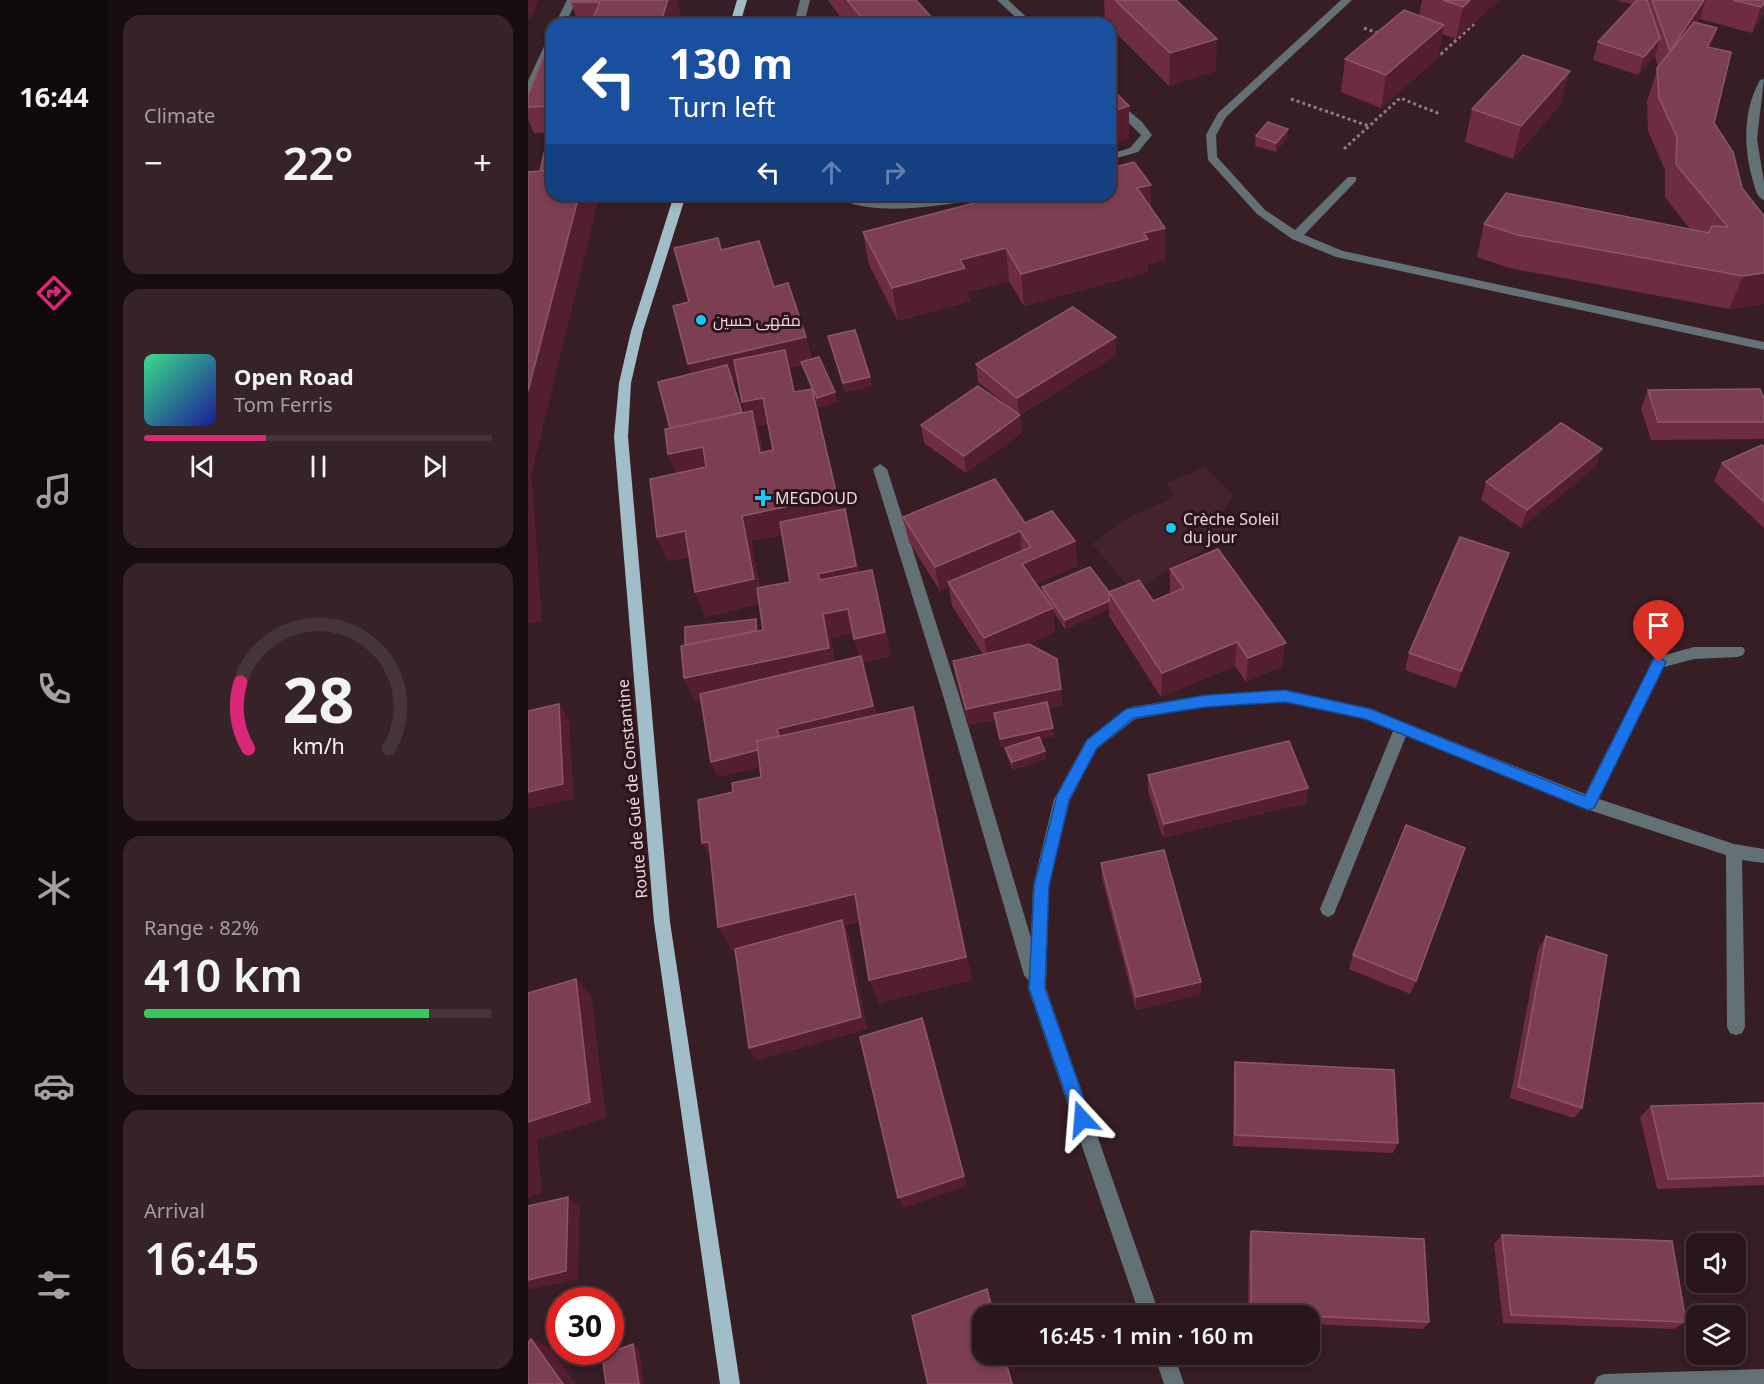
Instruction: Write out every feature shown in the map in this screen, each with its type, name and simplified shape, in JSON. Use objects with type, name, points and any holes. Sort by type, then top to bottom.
[{"type":"main road","points":[[737,18],[742,0]]},
{"type":"main road","name":"Route de Gué de Constantine","points":[[678,201],[637,331],[625,383],[621,437],[662,922],[730,1384]]},
{"type":"street","points":[[563,18],[572,0]]},
{"type":"street","points":[[800,18],[805,0]]},
{"type":"street","points":[[1002,0],[1022,18]]},
{"type":"street","points":[[1347,0],[1222,115],[1211,135],[1212,158],[1260,212],[1296,236],[1340,254],[1764,346]]},
{"type":"street","points":[[529,87],[546,52]]},
{"type":"street","points":[[1764,82],[1750,134],[1758,184],[1764,197]]},
{"type":"street","points":[[1116,104],[1147,135],[1134,150],[1116,155]]},
{"type":"street","points":[[1296,236],[1352,179]]},
{"type":"street","points":[[856,201],[895,205],[948,201]]},
{"type":"street","points":[[880,469],[950,692],[1037,988],[1146,1305]]},
{"type":"street","points":[[1588,803],[1659,662],[1694,653],[1738,651]]},
{"type":"street","points":[[1037,988],[1041,886],[1062,799],[1092,744],[1131,713],[1206,701],[1285,696],[1366,713],[1588,803],[1734,851],[1764,856]]},
{"type":"street","points":[[1328,909],[1402,727]]},
{"type":"street","points":[[1734,851],[1736,1027]]},
{"type":"street","points":[[1168,1365],[1174,1384]]},
{"type":"street","points":[[1604,1384],[1764,1379]]},
{"type":"path","points":[[1430,50],[1441,54],[1474,24]]},
{"type":"path","points":[[1364,28],[1386,36]]},
{"type":"path","points":[[1344,149],[1400,98],[1440,114]]},
{"type":"path","points":[[1291,99],[1369,126]]},
{"type":"shaded area","name":"Crèche Soleil du jour","points":[[1205,467],[1233,496],[1218,518],[1235,536],[1201,551],[1133,592],[1092,544],[1126,519],[1174,497],[1167,483]]},
{"type":"building","points":[[571,0],[668,0],[662,18],[593,18],[600,2],[571,2]]},
{"type":"building","points":[[847,0],[916,0],[932,18],[862,18]]},
{"type":"building","points":[[1115,0],[1176,0],[1217,39],[1170,53]]},
{"type":"building","points":[[1443,0],[1470,0],[1463,7]]},
{"type":"building","points":[[1637,0],[1647,0],[1660,38],[1644,57],[1598,42]]},
{"type":"building","points":[[1652,0],[1704,0],[1670,51]]},
{"type":"building","points":[[1733,0],[1764,0],[1764,3],[1761,7]]},
{"type":"building","points":[[1404,10],[1444,25],[1386,75],[1345,59]]},
{"type":"building","points":[[1694,22],[1717,28],[1707,47],[1731,52],[1714,123],[1733,152],[1742,188],[1764,216],[1764,273],[1743,276],[1518,235],[1484,224],[1506,193],[1709,233],[1712,226],[1728,227],[1676,164],[1677,137],[1659,98],[1657,68]]},
{"type":"building","points":[[546,51],[546,106],[528,107],[528,95]]},
{"type":"building","points":[[1523,55],[1570,71],[1521,126],[1472,109]]},
{"type":"building","points":[[1116,93],[1129,106],[1116,110]]},
{"type":"building","points":[[1268,122],[1288,129],[1276,143],[1256,136]]},
{"type":"building","points":[[546,145],[546,170],[540,171]]},
{"type":"building","points":[[1134,162],[1151,185],[1137,188],[1165,228],[1144,233],[1148,239],[1021,274],[1006,248],[960,260],[965,268],[892,288],[863,232],[982,201],[1116,201],[1116,166]]},
{"type":"building","points":[[546,170],[546,201],[577,201],[528,391],[528,172]]},
{"type":"building","points":[[718,238],[721,250],[759,241],[774,287],[788,283],[806,337],[688,364],[673,306],[689,302],[674,248]]},
{"type":"building","points":[[1073,307],[1116,337],[1017,398],[976,364]]},
{"type":"building","points":[[855,330],[870,377],[843,383],[828,336]]},
{"type":"building","name":"MEGDOUD","points":[[785,350],[794,392],[812,389],[837,496],[742,516],[754,579],[695,592],[685,531],[657,537],[650,479],[706,467],[703,447],[668,454],[665,429],[752,411],[760,453],[773,450],[763,398],[742,402],[734,360]]},
{"type":"building","points":[[819,357],[835,392],[817,398],[801,362]]},
{"type":"building","points":[[727,365],[742,412],[670,428],[658,382]]},
{"type":"building","points":[[978,386],[1020,415],[964,456],[921,425]]},
{"type":"building","points":[[1760,389],[1764,399],[1764,422],[1658,422],[1648,390]]},
{"type":"building","points":[[1561,423],[1602,449],[1527,510],[1486,482]]},
{"type":"building","points":[[1762,445],[1764,447],[1764,502],[1722,463]]},
{"type":"building","points":[[995,479],[1025,523],[1052,511],[1075,541],[1022,564],[1053,608],[984,638],[948,582],[1031,547],[1020,531],[935,567],[903,517]]},
{"type":"building","points":[[845,509],[856,566],[818,574],[820,580],[872,570],[885,632],[854,639],[848,609],[823,614],[829,648],[684,678],[681,646],[763,630],[757,588],[790,582],[780,522]]},
{"type":"building","points":[[1460,537],[1509,553],[1461,671],[1409,653]]},
{"type":"building","points":[[1218,549],[1286,643],[1248,658],[1237,642],[1162,673],[1109,592],[1139,580],[1153,601],[1184,588],[1170,569]]},
{"type":"building","points":[[1090,567],[1109,592],[1109,601],[1065,620],[1042,587]]},
{"type":"building","points":[[756,619],[756,631],[685,645],[685,627]]},
{"type":"building","points":[[1029,644],[1057,659],[1061,689],[966,709],[953,661]]},
{"type":"building","points":[[861,656],[873,706],[777,729],[779,736],[757,741],[758,750],[711,762],[700,694]]},
{"type":"building","points":[[1047,702],[1053,728],[1000,739],[994,713]]},
{"type":"building","points":[[559,704],[563,784],[528,792],[528,711]]},
{"type":"building","points":[[913,707],[966,957],[869,980],[855,894],[718,927],[709,842],[702,843],[698,800],[733,792],[732,783],[761,777],[757,741]]},
{"type":"building","points":[[1039,737],[1045,751],[1012,762],[1005,748]]},
{"type":"building","points":[[1289,741],[1308,788],[1164,824],[1148,775]]},
{"type":"building","points":[[1406,825],[1465,848],[1416,981],[1353,955]]},
{"type":"building","points":[[1164,850],[1201,982],[1136,997],[1101,863]]},
{"type":"building","points":[[842,920],[861,1017],[749,1048],[735,949]]},
{"type":"building","points":[[1546,936],[1607,955],[1582,1108],[1518,1087]]},
{"type":"building","points":[[576,979],[590,1102],[528,1122],[528,993]]},
{"type":"building","points":[[922,1018],[964,1176],[898,1198],[860,1037]]},
{"type":"building","points":[[1235,1062],[1394,1070],[1398,1143],[1235,1135]]},
{"type":"building","points":[[1764,1103],[1764,1176],[1668,1179],[1651,1106]]},
{"type":"building","points":[[568,1197],[566,1271],[528,1280],[528,1206]]},
{"type":"building","points":[[1251,1231],[1424,1239],[1429,1322],[1320,1317],[1320,1305],[1251,1305]]},
{"type":"building","points":[[1502,1235],[1672,1241],[1686,1322],[1511,1315]]},
{"type":"building","points":[[987,1289],[991,1305],[972,1305],[972,1365],[1007,1365],[1012,1384],[928,1384],[912,1316]]},
{"type":"building","points":[[531,1339],[546,1360],[546,1365],[549,1365],[563,1384],[528,1384],[528,1342]]},
{"type":"building","points":[[633,1344],[639,1384],[606,1384],[603,1365],[624,1365],[624,1347]]},
{"type":"place","name":"مقهى حسين","points":[[701,320]]},
{"type":"place","name":"MEGDOUD","points":[[763,498]]},
{"type":"place","name":"Crèche Soleil du jour","points":[[1171,528]]},
{"type":"route","points":[[1082,1119],[1037,988],[1041,886],[1062,799],[1092,744],[1118,723],[1131,713],[1206,701],[1285,696],[1366,713],[1588,803],[1659,662]]}]
